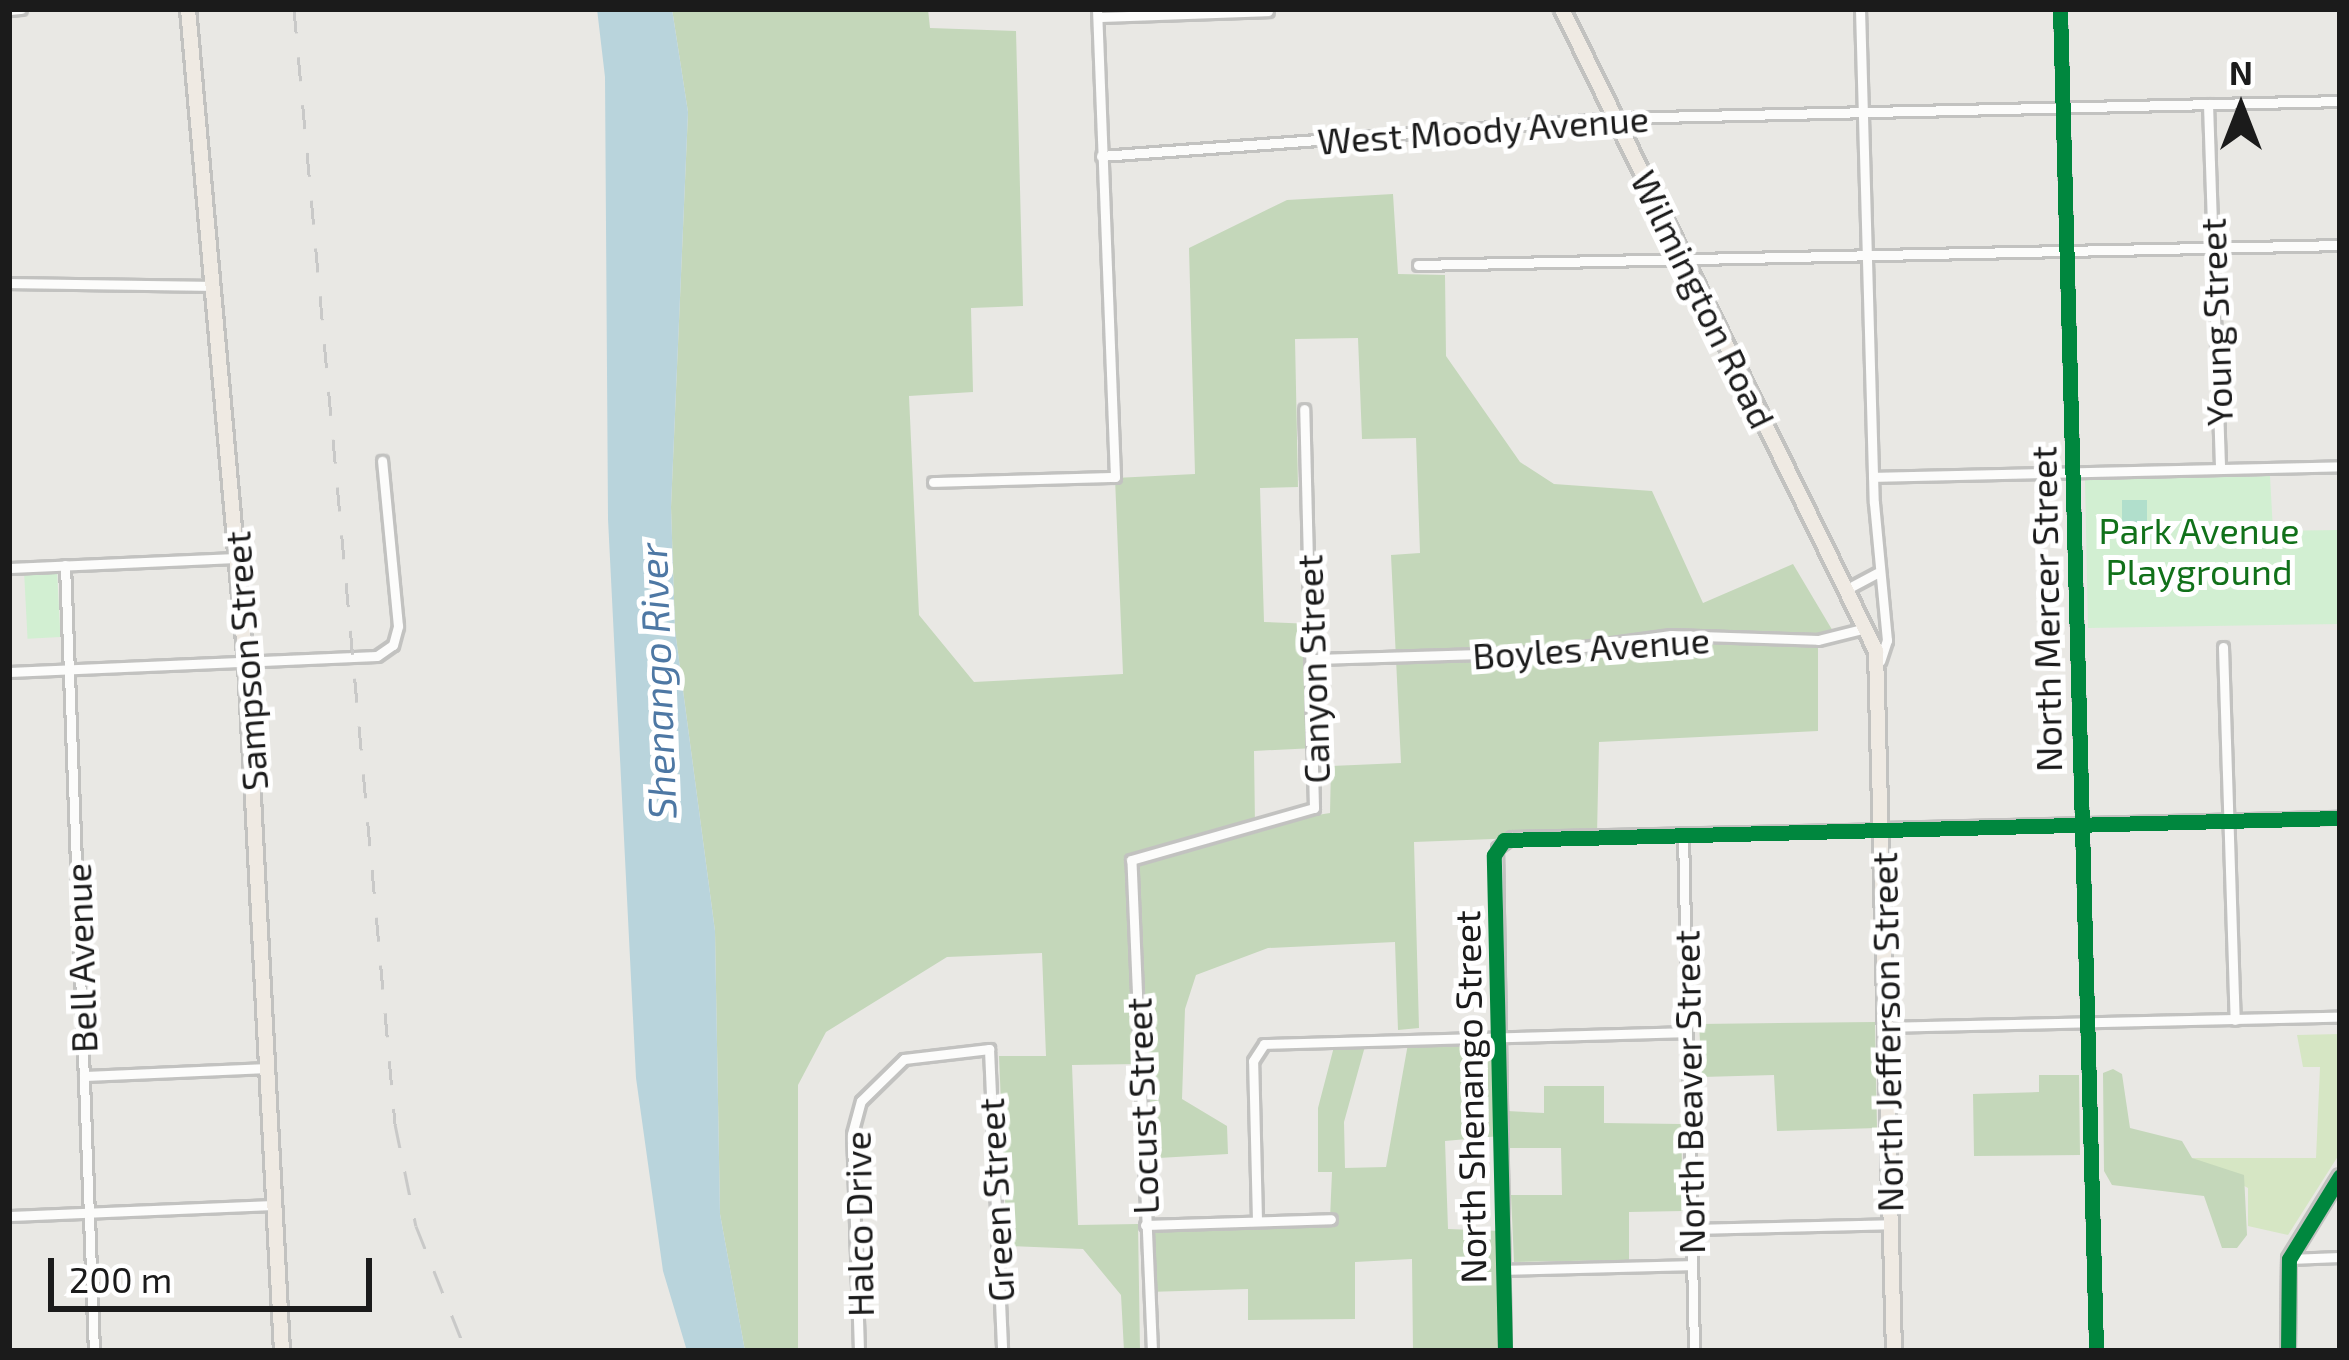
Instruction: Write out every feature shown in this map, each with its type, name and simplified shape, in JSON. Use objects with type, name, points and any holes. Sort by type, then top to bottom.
[{"type":"main road","name":"Sampson Street","points":[[188,9],[246,664],[280,1351]]},
{"type":"main road","name":"Wilmington Road","points":[[1562,9],[1866,628],[1878,666]]},
{"type":"main road","name":"North Jefferson Street","points":[[1878,666],[1894,1351]]},
{"type":"main road","points":[[2288,1351],[2290,1259],[2340,1175]]},
{"type":"street","points":[[9,10],[21,9]]},
{"type":"street","name":"North Jefferson Street","points":[[1861,9],[1873,477],[1877,573],[1887,640],[1878,666]]},
{"type":"street","name":"North Mercer Street","points":[[2060,9],[2096,1351]]},
{"type":"street","points":[[933,482],[1115,478],[1098,13],[1268,11]]},
{"type":"street","name":"West Moody Avenue","points":[[1101,156],[1615,118],[2340,101]]},
{"type":"street","name":"Young Street","points":[[2208,104],[2220,469]]},
{"type":"street","points":[[1418,265],[2340,244]]},
{"type":"street","points":[[9,283],[214,286]]},
{"type":"street","name":"Canyon Street","points":[[1131,860],[1310,813],[1315,659],[1304,409]]},
{"type":"street","points":[[9,672],[377,656],[393,645],[398,626],[382,460]]},
{"type":"street","points":[[1873,477],[2340,466]]},
{"type":"street","points":[[9,568],[237,558]]},
{"type":"street","name":"Bell Avenue","points":[[64,565],[94,1351]]},
{"type":"street","points":[[1847,589],[1877,573]]},
{"type":"street","name":"Boyles Avenue","points":[[1315,659],[1547,652],[1671,635],[1827,639],[1866,628]]},
{"type":"street","points":[[2223,647],[2235,1020]]},
{"type":"street","points":[[1683,833],[2340,818]]},
{"type":"street","name":"North Shenango Street","points":[[1505,1351],[1498,1038],[1500,843],[1683,833]]},
{"type":"street","name":"North Beaver Street","points":[[1683,833],[1694,1351]]},
{"type":"street","name":"Locust Street","points":[[1131,860],[1152,1351]]},
{"type":"street","points":[[1886,1028],[2340,1017]]},
{"type":"street","points":[[1257,1220],[1259,1048],[1272,1041],[1687,1032]]},
{"type":"street","name":"Halco Drive","points":[[860,1351],[852,1133],[861,1101],[904,1059],[989,1049]]},
{"type":"street","name":"Green Street","points":[[989,1049],[1002,1351]]},
{"type":"street","points":[[85,1076],[269,1068]]},
{"type":"street","points":[[9,1216],[274,1205]]},
{"type":"street","points":[[1145,1225],[1331,1219]]},
{"type":"street","points":[[1692,1229],[1891,1224]]},
{"type":"street","points":[[2290,1259],[2340,1257]]},
{"type":"street","points":[[1503,1270],[1692,1265]]},
{"type":"green space","points":[[672,9],[928,9],[930,28],[1016,31],[1023,306],[971,308],[973,392],[909,396],[919,615],[974,682],[1123,674],[1115,478],[1195,474],[1189,248],[1287,200],[1393,194],[1398,274],[1445,275],[1446,356],[1520,462],[1554,484],[1652,491],[1703,603],[1793,564],[1837,638],[1818,640],[1818,731],[1599,742],[1597,835],[1414,842],[1419,1028],[1398,1030],[1395,942],[1268,948],[1196,975],[1185,1009],[1182,1099],[1227,1126],[1228,1154],[1141,1159],[1138,1064],[1072,1065],[1078,1225],[1138,1224],[1140,1351],[1124,1351],[1121,1295],[1083,1249],[1007,1246],[999,1056],[1046,1056],[1042,953],[947,957],[826,1032],[798,1085],[798,1351],[745,1351],[720,1214],[715,931],[675,630],[671,507],[688,112]],"holes":[[[1358,338],[1362,439],[1416,438],[1420,553],[1391,555],[1401,763],[1331,766],[1330,813],[1255,825],[1254,751],[1315,748],[1313,624],[1264,622],[1260,488],[1298,487],[1295,339]]]},
{"type":"green space","name":"Park Avenue Playground","points":[[2270,476],[2273,531],[2340,530],[2340,624],[2088,628],[2085,480]]},
{"type":"green space","points":[[2122,500],[2147,500],[2147,546],[2122,546]]},
{"type":"green space","points":[[57,570],[61,637],[28,639],[24,572]]},
{"type":"green space","points":[[1875,1022],[1877,1128],[1777,1131],[1774,1075],[1702,1077],[1699,1024]]},
{"type":"green space","points":[[2340,1034],[2340,1153],[2288,1235],[2248,1226],[2248,1188],[2192,1158],[2316,1158],[2320,1067],[2303,1067],[2297,1035]]},
{"type":"green space","points":[[1409,1038],[1498,1038],[1500,1136],[1445,1141],[1448,1229],[1501,1231],[1505,1351],[1413,1351],[1412,1259],[1355,1262],[1355,1319],[1248,1320],[1248,1289],[1147,1292],[1145,1225],[1330,1219],[1332,1172],[1318,1172],[1318,1108],[1336,1039],[1367,1039],[1344,1122],[1345,1168],[1386,1167]]},
{"type":"green space","points":[[2113,1069],[2122,1074],[2130,1128],[2182,1141],[2192,1158],[2244,1175],[2247,1235],[2237,1248],[2222,1248],[2204,1196],[2112,1185],[2104,1171],[2103,1073]]},
{"type":"green space","points":[[2039,1075],[2079,1075],[2080,1155],[1974,1156],[1973,1094],[2039,1092]]},
{"type":"green space","points":[[1544,1086],[1604,1086],[1604,1123],[1681,1124],[1683,1211],[1629,1212],[1629,1260],[1514,1262],[1511,1195],[1562,1195],[1561,1148],[1507,1148],[1507,1111],[1544,1113]]},
{"type":"water","name":"Shenango River","points":[[597,9],[672,9],[688,112],[671,507],[675,630],[715,931],[720,1214],[745,1351],[687,1351],[663,1271],[636,1078],[608,519],[605,77]]},
{"type":"railway","points":[[294,9],[395,1124],[416,1226],[466,1351]]},
{"type":"cycle path","points":[[2060,9],[2096,1351]]},
{"type":"cycle path","points":[[1505,1351],[1494,855],[1504,840],[2340,818]]},
{"type":"cycle path","points":[[2288,1351],[2289,1259],[2340,1176]]}]
